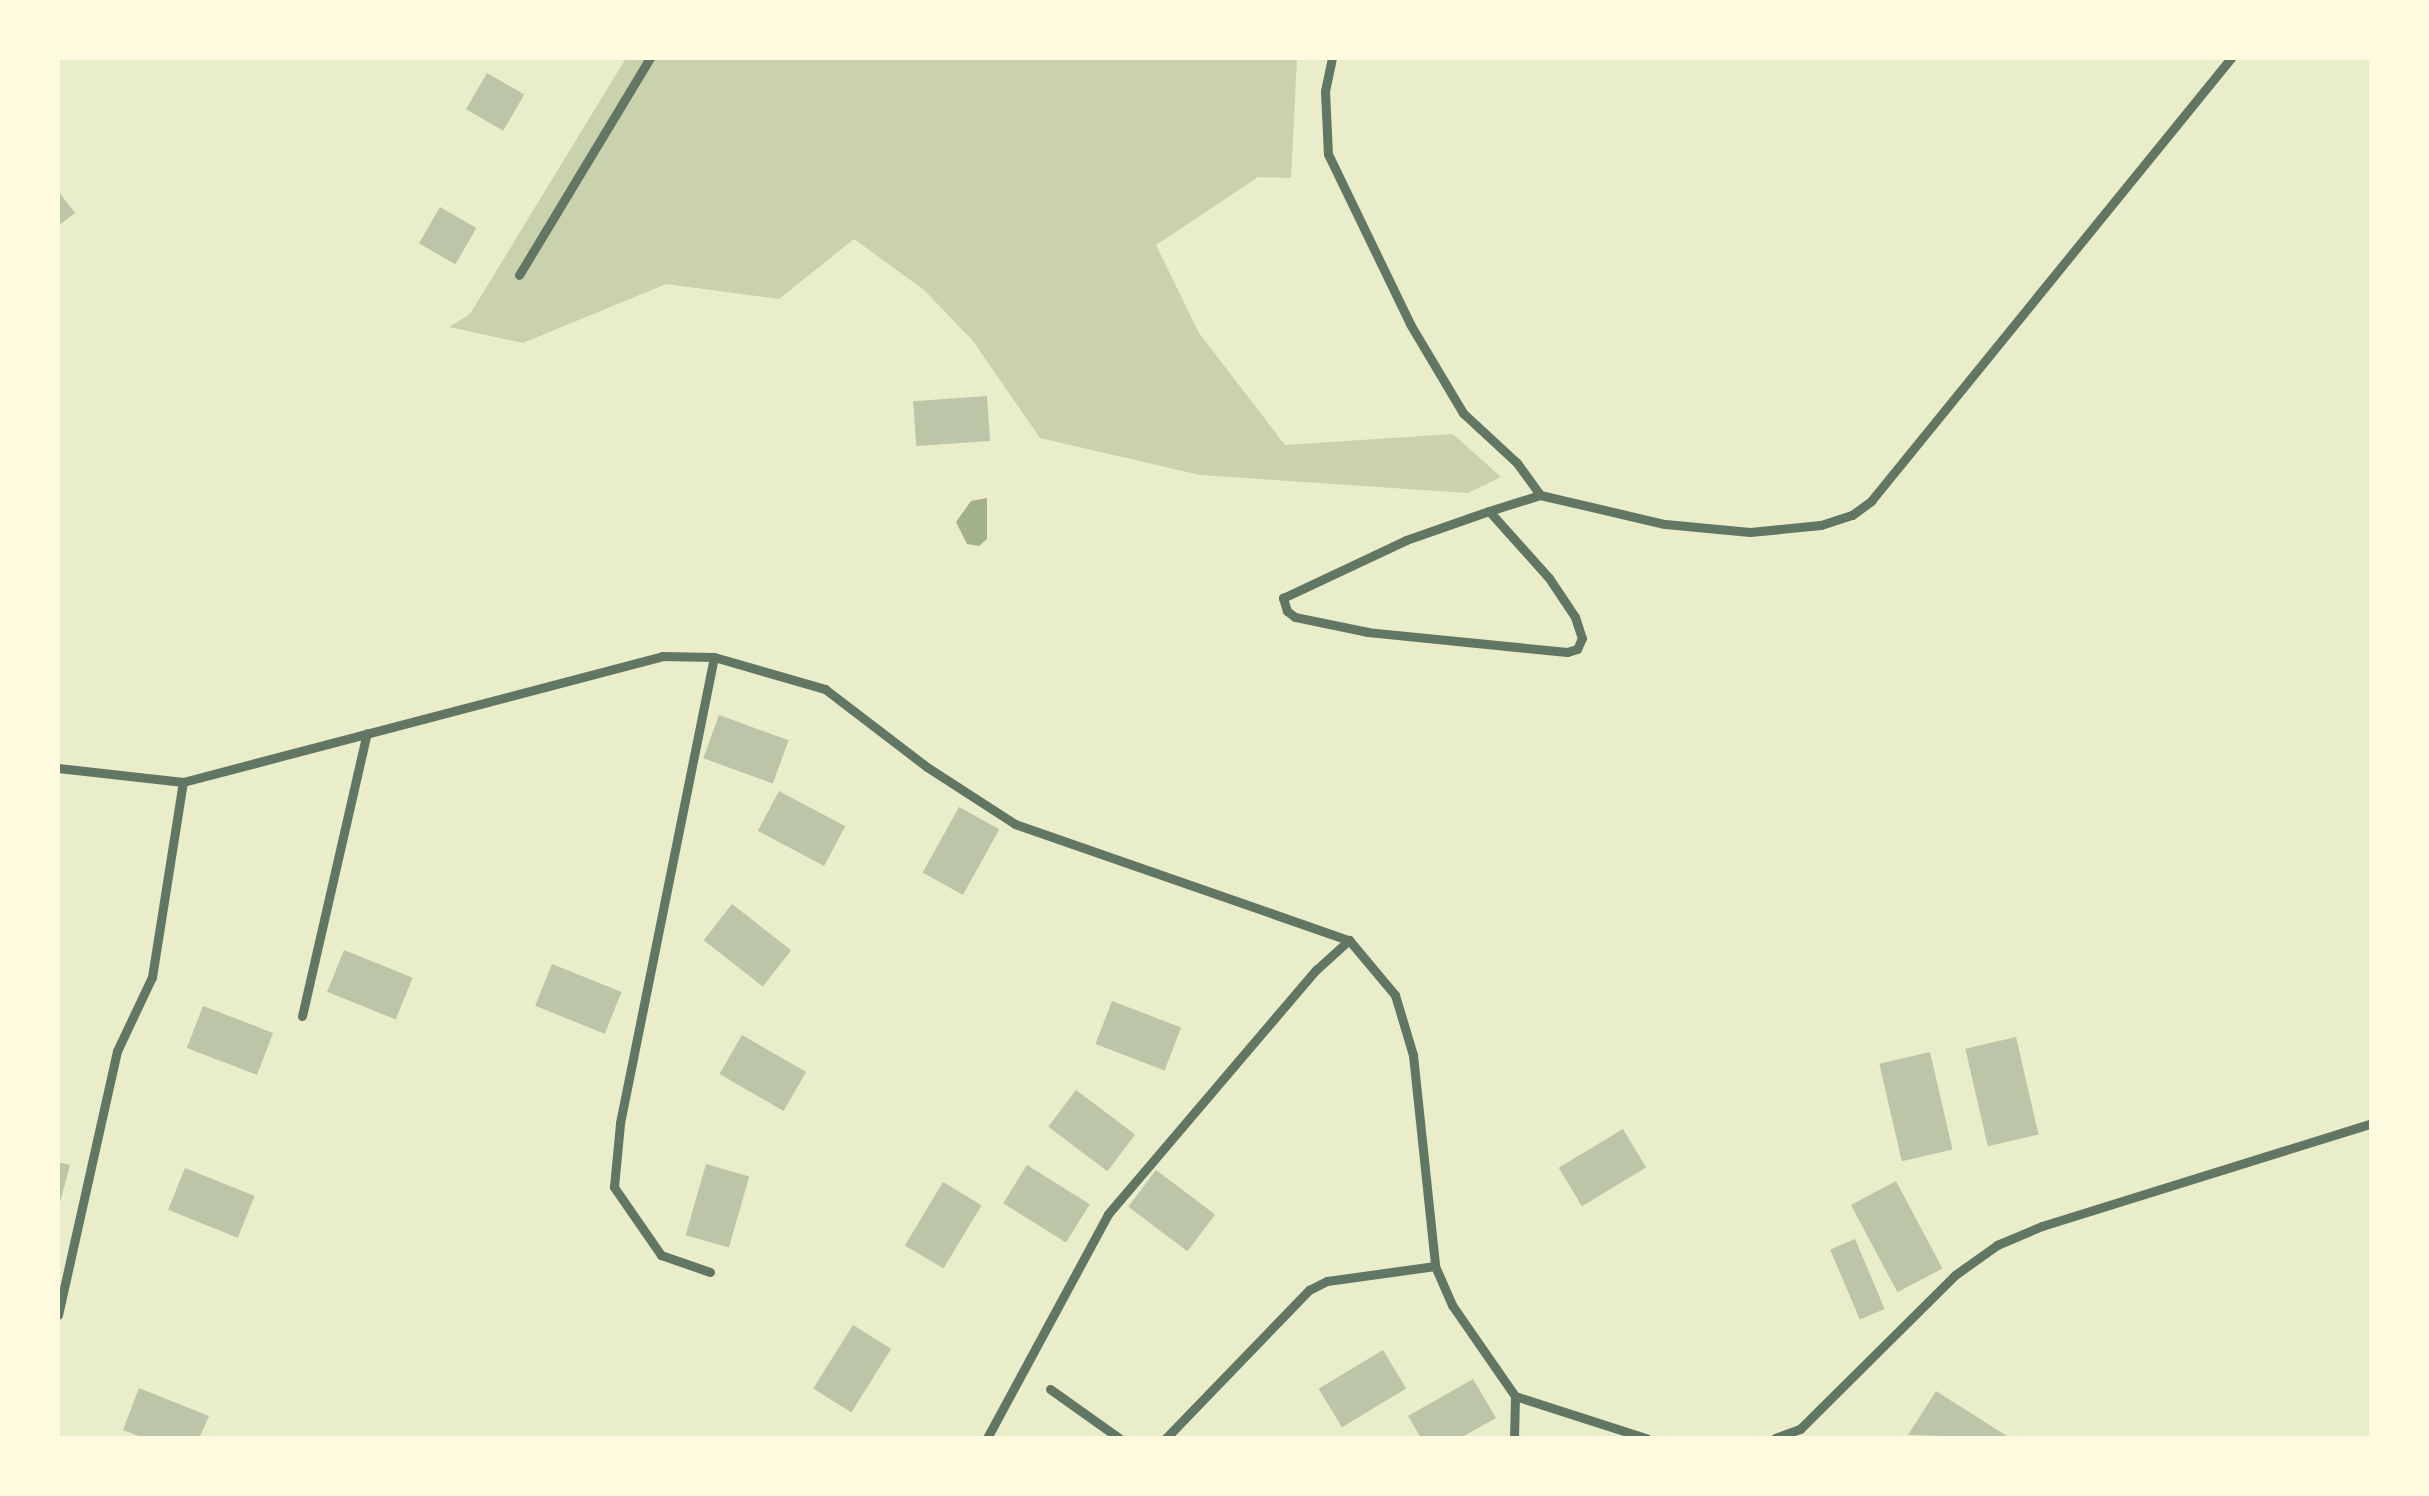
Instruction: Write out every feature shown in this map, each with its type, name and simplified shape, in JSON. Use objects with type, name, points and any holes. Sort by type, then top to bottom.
[{"type":"street","points":[[518,275],[650,58]]},
{"type":"street","points":[[1332,58],[1325,91],[1328,154],[1368,243],[1463,413],[1517,462],[1540,495]]},
{"type":"street","points":[[1489,511],[1548,578],[1574,617],[1582,638],[1577,649],[1567,652],[1368,632],[1295,617],[1287,611],[1283,598],[1406,540],[1489,511],[1540,495],[1665,524],[1750,532],[1821,525],[1852,515],[1884,485],[2231,58]]},
{"type":"street","points":[[58,768],[183,782],[662,656],[714,658],[824,689],[927,767],[1015,824],[1349,940],[1395,995],[1412,1056],[1435,1266],[1452,1306],[1515,1396],[1514,1438]]},
{"type":"street","points":[[710,1272],[661,1254],[614,1188],[620,1123],[714,658]]},
{"type":"street","points":[[302,1016],[367,734]]},
{"type":"street","points":[[58,1315],[118,1051],[152,977],[183,782]]},
{"type":"street","points":[[987,1438],[1108,1214],[1316,970],[1349,940]]},
{"type":"street","points":[[1775,1438],[1801,1434],[1955,1275],[1996,1245],[2042,1226],[2372,1123]]},
{"type":"street","points":[[1166,1438],[1309,1290],[1327,1281],[1435,1266]]},
{"type":"street","points":[[1050,1389],[1118,1438]]},
{"type":"street","points":[[1515,1396],[1646,1438]]},
{"type":"shaded area","points":[[626,58],[1297,58],[1291,178],[1258,177],[1156,245],[1199,333],[1285,445],[1453,434],[1501,477],[1468,493],[1200,475],[1040,438],[973,341],[924,290],[854,239],[779,299],[666,284],[523,343],[449,327],[470,314]]},
{"type":"shaded area","points":[[987,498],[987,539],[979,546],[967,544],[956,522],[971,501]]},
{"type":"building","points":[[487,73],[524,94],[503,131],[466,109]]},
{"type":"building","points":[[58,191],[75,213],[58,226]]},
{"type":"building","points":[[440,207],[476,228],[455,264],[419,243]]},
{"type":"building","points":[[987,396],[990,441],[916,446],[913,401]]},
{"type":"building","points":[[719,715],[789,740],[773,784],[703,758]]},
{"type":"building","points":[[779,791],[845,826],[824,866],[758,831]]},
{"type":"building","points":[[959,807],[999,829],[963,895],[923,873]]},
{"type":"building","points":[[732,904],[791,950],[763,986],[704,940]]},
{"type":"building","points":[[344,950],[413,978],[396,1019],[327,992]]},
{"type":"building","points":[[552,964],[622,992],[605,1034],[535,1006]]},
{"type":"building","points":[[1112,1001],[1181,1028],[1165,1070],[1096,1044]]},
{"type":"building","points":[[203,1006],[273,1033],[257,1075],[187,1048]]},
{"type":"building","points":[[742,1035],[806,1072],[784,1111],[720,1074]]},
{"type":"building","points":[[2016,1037],[2038,1134],[1988,1146],[1965,1049]]},
{"type":"building","points":[[1930,1052],[1952,1149],[1902,1161],[1879,1064]]},
{"type":"building","points":[[1076,1090],[1135,1135],[1107,1171],[1048,1127]]},
{"type":"building","points":[[1623,1129],[1646,1168],[1582,1206],[1559,1168]]},
{"type":"building","points":[[58,1162],[70,1165],[59,1206],[58,1206]]},
{"type":"building","points":[[706,1164],[749,1176],[729,1248],[686,1235]]},
{"type":"building","points":[[1027,1165],[1090,1204],[1066,1242],[1003,1203]]},
{"type":"building","points":[[185,1168],[255,1196],[238,1238],[168,1210]]},
{"type":"building","points":[[1156,1170],[1215,1215],[1187,1251],[1128,1207]]},
{"type":"building","points":[[1896,1181],[1942,1268],[1897,1292],[1851,1205]]},
{"type":"building","points":[[943,1182],[982,1205],[943,1269],[905,1245]]},
{"type":"building","points":[[1855,1239],[1885,1309],[1860,1320],[1830,1250]]},
{"type":"building","points":[[853,1325],[891,1349],[851,1412],[813,1389]]},
{"type":"building","points":[[1383,1350],[1406,1389],[1342,1427],[1319,1389]]},
{"type":"building","points":[[1473,1379],[1496,1418],[1460,1438],[1421,1438],[1408,1416]]},
{"type":"building","points":[[139,1388],[209,1416],[199,1438],[144,1438],[123,1430]]},
{"type":"building","points":[[1936,1391],[2010,1438],[1908,1435]]}]
